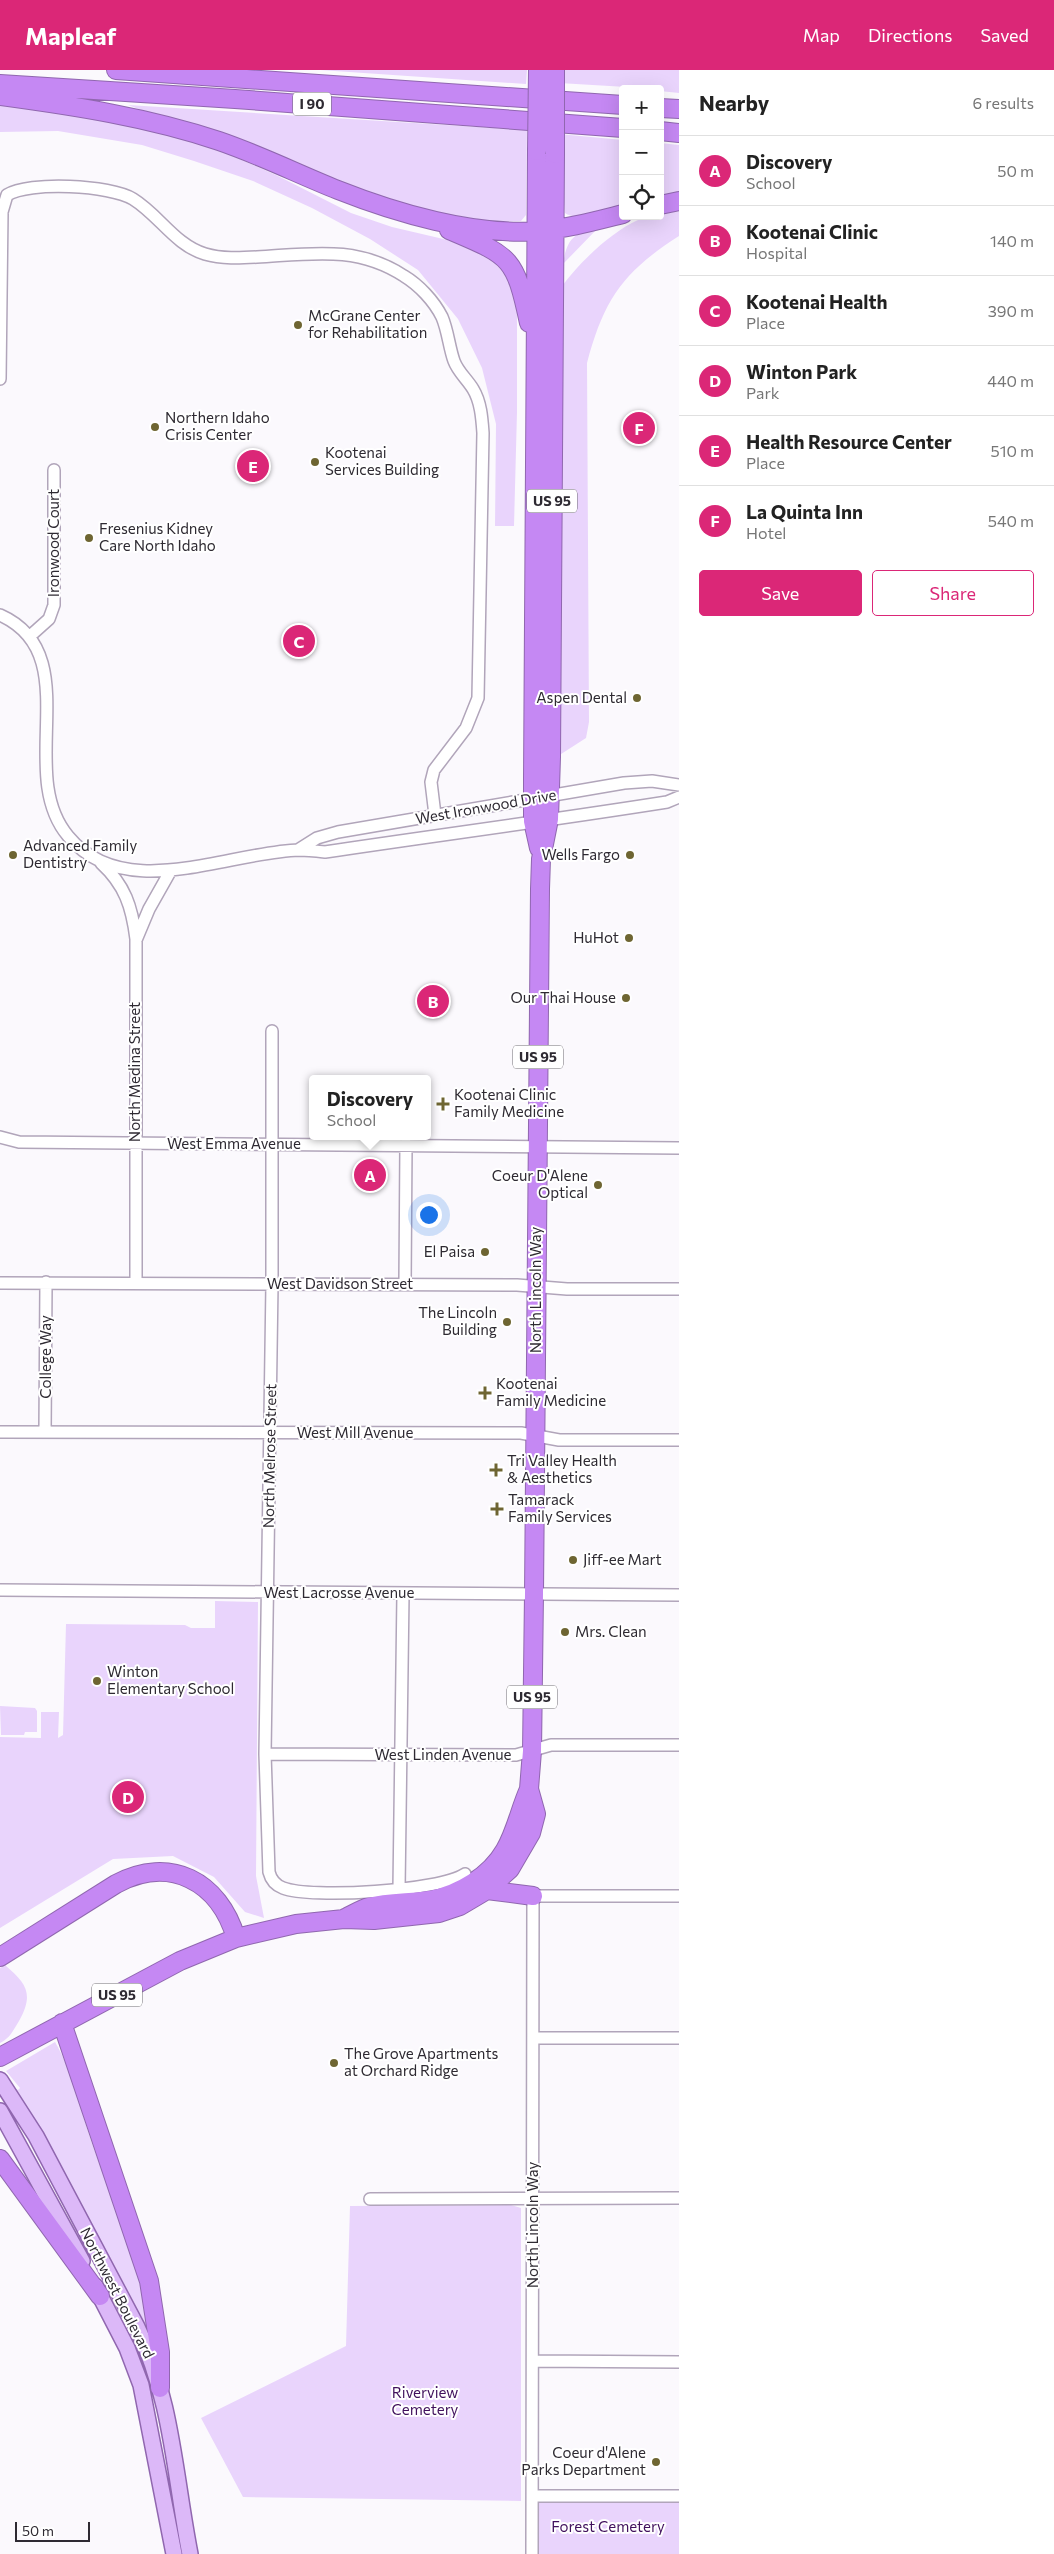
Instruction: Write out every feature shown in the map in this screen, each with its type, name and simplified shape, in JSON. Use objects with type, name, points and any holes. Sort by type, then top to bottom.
[{"type":"highway","name":"I 90","points":[[116,70],[619,105]]},
{"type":"highway","name":"US 95","points":[[538,70],[537,151],[546,230],[541,820]]},
{"type":"highway","name":"US 95","points":[[542,797],[536,354],[546,230],[555,154],[555,70]]},
{"type":"highway","name":"I 90","points":[[0,84],[235,98],[619,128]]},
{"type":"highway","points":[[0,96],[92,108],[171,126],[268,158],[338,190],[411,214],[490,248],[510,263],[521,286],[536,354]]},
{"type":"highway","points":[[664,108],[679,109]]},
{"type":"highway","points":[[664,131],[679,133]]},
{"type":"highway","points":[[664,204],[679,201]]},
{"type":"highway","points":[[411,214],[477,228],[546,230],[619,215]]},
{"type":"highway","name":"North Lincoln Way","points":[[532,1751],[541,820]]},
{"type":"highway","name":"US 95","points":[[344,1918],[368,1907],[431,1900],[454,1893],[475,1882],[505,1851],[514,1832],[519,1811],[529,1789],[532,1751]]},
{"type":"highway","name":"US 95","points":[[0,2057],[180,1961],[236,1938],[296,1924],[344,1918],[374,1920],[439,1912],[460,1906],[488,1890],[515,1862],[531,1833],[536,1814],[529,1789]]},
{"type":"highway","points":[[515,1862],[515,1872],[519,1880],[534,1896]]},
{"type":"highway","points":[[0,1957],[121,1881],[156,1872],[189,1878],[209,1891],[230,1917],[236,1938]]},
{"type":"highway","points":[[488,1890],[534,1896]]},
{"type":"highway","points":[[62,2023],[149,2281],[160,2352],[160,2388]]},
{"type":"highway","points":[[0,2159],[100,2296]]},
{"type":"main road","name":"Northwest Boulevard","points":[[0,2080],[36,2136],[137,2327],[151,2359],[160,2388],[172,2444],[190,2554]]},
{"type":"main road","name":"Northwest Boulevard","points":[[0,2111],[24,2152],[127,2348],[141,2385],[174,2554]]},
{"type":"street","points":[[0,379],[2,212],[4,192],[22,188],[107,190],[133,199],[186,245],[204,254],[233,258],[343,253],[370,258],[392,268],[419,286],[442,317],[454,362],[474,390],[481,413],[483,495],[478,698],[466,728],[434,770],[431,782],[435,815]]},
{"type":"street","name":"Ironwood Court","points":[[30,636],[49,619],[54,605],[54,470]]},
{"type":"street","name":"West Ironwood Drive","points":[[0,615],[18,625],[30,636],[35,643],[46,679],[46,776],[49,800],[59,824],[68,837],[86,853],[98,860],[127,869],[171,870],[298,850],[325,852],[667,802],[679,797]]},
{"type":"street","name":"West Ironwood Drive","points":[[298,850],[317,838],[338,832],[435,815],[624,783],[652,781],[679,785]]},
{"type":"street","points":[[98,860],[116,878],[124,890],[131,907],[136,940]]},
{"type":"street","name":"North Medina Street","points":[[136,1283],[136,940],[149,909],[171,870]]},
{"type":"street","name":"North Melrose Street","points":[[272,1031],[271,1433],[267,1592],[266,1754],[268,1872],[273,1881],[284,1888],[296,1890],[361,1892],[399,1890]]},
{"type":"street","name":"West Emma Avenue","points":[[0,1138],[19,1142],[537,1145],[572,1148],[679,1148]]},
{"type":"street","points":[[405,1284],[406,1144]]},
{"type":"street","name":"College Way","points":[[45,1432],[46,1282]]},
{"type":"street","name":"West Davidson Street","points":[[0,1283],[405,1284],[679,1289]]},
{"type":"street","name":"West Mill Avenue","points":[[0,1432],[521,1433],[559,1440],[679,1440]]},
{"type":"street","name":"West Lacrosse Avenue","points":[[0,1590],[679,1595]]},
{"type":"street","points":[[403,1594],[399,1890],[445,1883],[465,1874]]},
{"type":"street","name":"West Linden Avenue","points":[[266,1754],[516,1755],[551,1745],[679,1745]]},
{"type":"street","points":[[534,1896],[679,1896]]},
{"type":"street","name":"North Lincoln Way","points":[[532,2554],[534,1896]]},
{"type":"street","points":[[534,2038],[679,2038]]},
{"type":"street","points":[[370,2199],[679,2198]]},
{"type":"street","points":[[533,2361],[679,2362]]},
{"type":"street","points":[[533,2496],[679,2496]]},
{"type":"green space","points":[[320,70],[527,70],[526,84]]},
{"type":"green space","points":[[560,70],[679,70],[679,93],[664,91],[664,85],[619,85],[619,87],[559,83]]},
{"type":"green space","points":[[0,103],[145,125],[210,146],[276,175],[351,213],[392,227],[469,245],[493,257],[510,278],[517,298],[514,526],[495,526],[496,424],[482,368],[458,319],[418,270],[370,239],[312,208],[253,181],[194,161],[142,145],[58,131],[0,132]]},
{"type":"green space","points":[[128,105],[527,130],[526,215],[521,221],[497,222],[439,213],[380,199]]},
{"type":"green space","points":[[559,134],[619,140],[619,209],[584,216],[565,213],[559,157]]},
{"type":"green space","points":[[664,143],[679,145],[679,192],[664,196]]},
{"type":"green space","points":[[679,211],[679,236],[643,262],[618,289],[601,321],[587,363],[589,722],[586,738],[558,756],[563,285],[597,248],[617,232],[638,220],[664,220],[664,213]]},
{"type":"green space","points":[[599,227],[563,264],[567,248],[573,238],[578,234]]},
{"type":"green space","points":[[215,1601],[258,1602],[256,1876],[264,1918],[245,1912],[214,1877],[173,1856],[113,1859],[0,1928],[0,1737],[41,1738],[41,1712],[59,1712],[58,1738],[63,1735],[66,1624],[185,1625],[191,1628],[215,1628]]},
{"type":"green space","points":[[0,1706],[35,1708],[37,1711],[37,1732],[25,1732],[24,1735],[1,1735]]},
{"type":"green space","points":[[5,1965],[19,1978],[26,1990],[27,1996],[24,2012],[19,2021],[9,2036],[0,2043],[0,1968]]},
{"type":"green space","points":[[55,2042],[72,2080],[89,2135],[149,2307],[148,2325],[143,2324],[10,2086],[18,2090],[20,2088],[6,2071]]},
{"type":"green space","name":"Riverview Cemetery","points":[[511,2205],[521,2208],[521,2501],[243,2497],[201,2418],[346,2346],[350,2206]]},
{"type":"green space","name":"Forest Cemetery","points":[[539,2501],[679,2501],[679,2554],[538,2554]]},
{"type":"place","name":"McGrane Center for Rehabilitation","points":[[298,325]]},
{"type":"place","name":"Northern Idaho Crisis Center","points":[[155,427]]},
{"type":"place","name":"La Quinta Inn","points":[[639,428]]},
{"type":"place","name":"Kootenai Services Building","points":[[315,462]]},
{"type":"place","name":"Health Resource Center","points":[[253,466]]},
{"type":"place","name":"Fresenius Kidney Care North Idaho","points":[[89,538]]},
{"type":"place","name":"Kootenai Health","points":[[299,641]]},
{"type":"place","name":"Aspen Dental","points":[[637,698]]},
{"type":"place","name":"Advanced Family Dentistry","points":[[13,855]]},
{"type":"place","name":"Wells Fargo","points":[[630,855]]},
{"type":"place","name":"HuHot","points":[[629,938]]},
{"type":"place","name":"Our Thai House","points":[[626,998]]},
{"type":"place","name":"Kootenai Clinic","points":[[433,1001]]},
{"type":"place","name":"Kootenai Clinic Family Medicine","points":[[443,1104]]},
{"type":"place","name":"Discovery","points":[[370,1175]]},
{"type":"place","name":"Coeur D'Alene Optical","points":[[598,1185]]},
{"type":"place","name":"El Paisa","points":[[485,1252]]},
{"type":"place","name":"The Lincoln Building","points":[[507,1322]]},
{"type":"place","name":"Kootenai Family Medicine","points":[[485,1393]]},
{"type":"place","name":"Tri Valley Health & Aesthetics","points":[[496,1470]]},
{"type":"place","name":"Tamarack Family Services","points":[[497,1509]]},
{"type":"place","name":"Jiff-ee Mart","points":[[573,1560]]},
{"type":"place","name":"Mrs. Clean","points":[[565,1632]]},
{"type":"place","name":"Winton Elementary School","points":[[97,1681]]},
{"type":"place","name":"Winton Park","points":[[128,1797]]},
{"type":"place","name":"The Grove Apartments at Orchard Ridge","points":[[334,2063]]},
{"type":"place","name":"Coeur d'Alene Parks Department","points":[[656,2462]]}]
